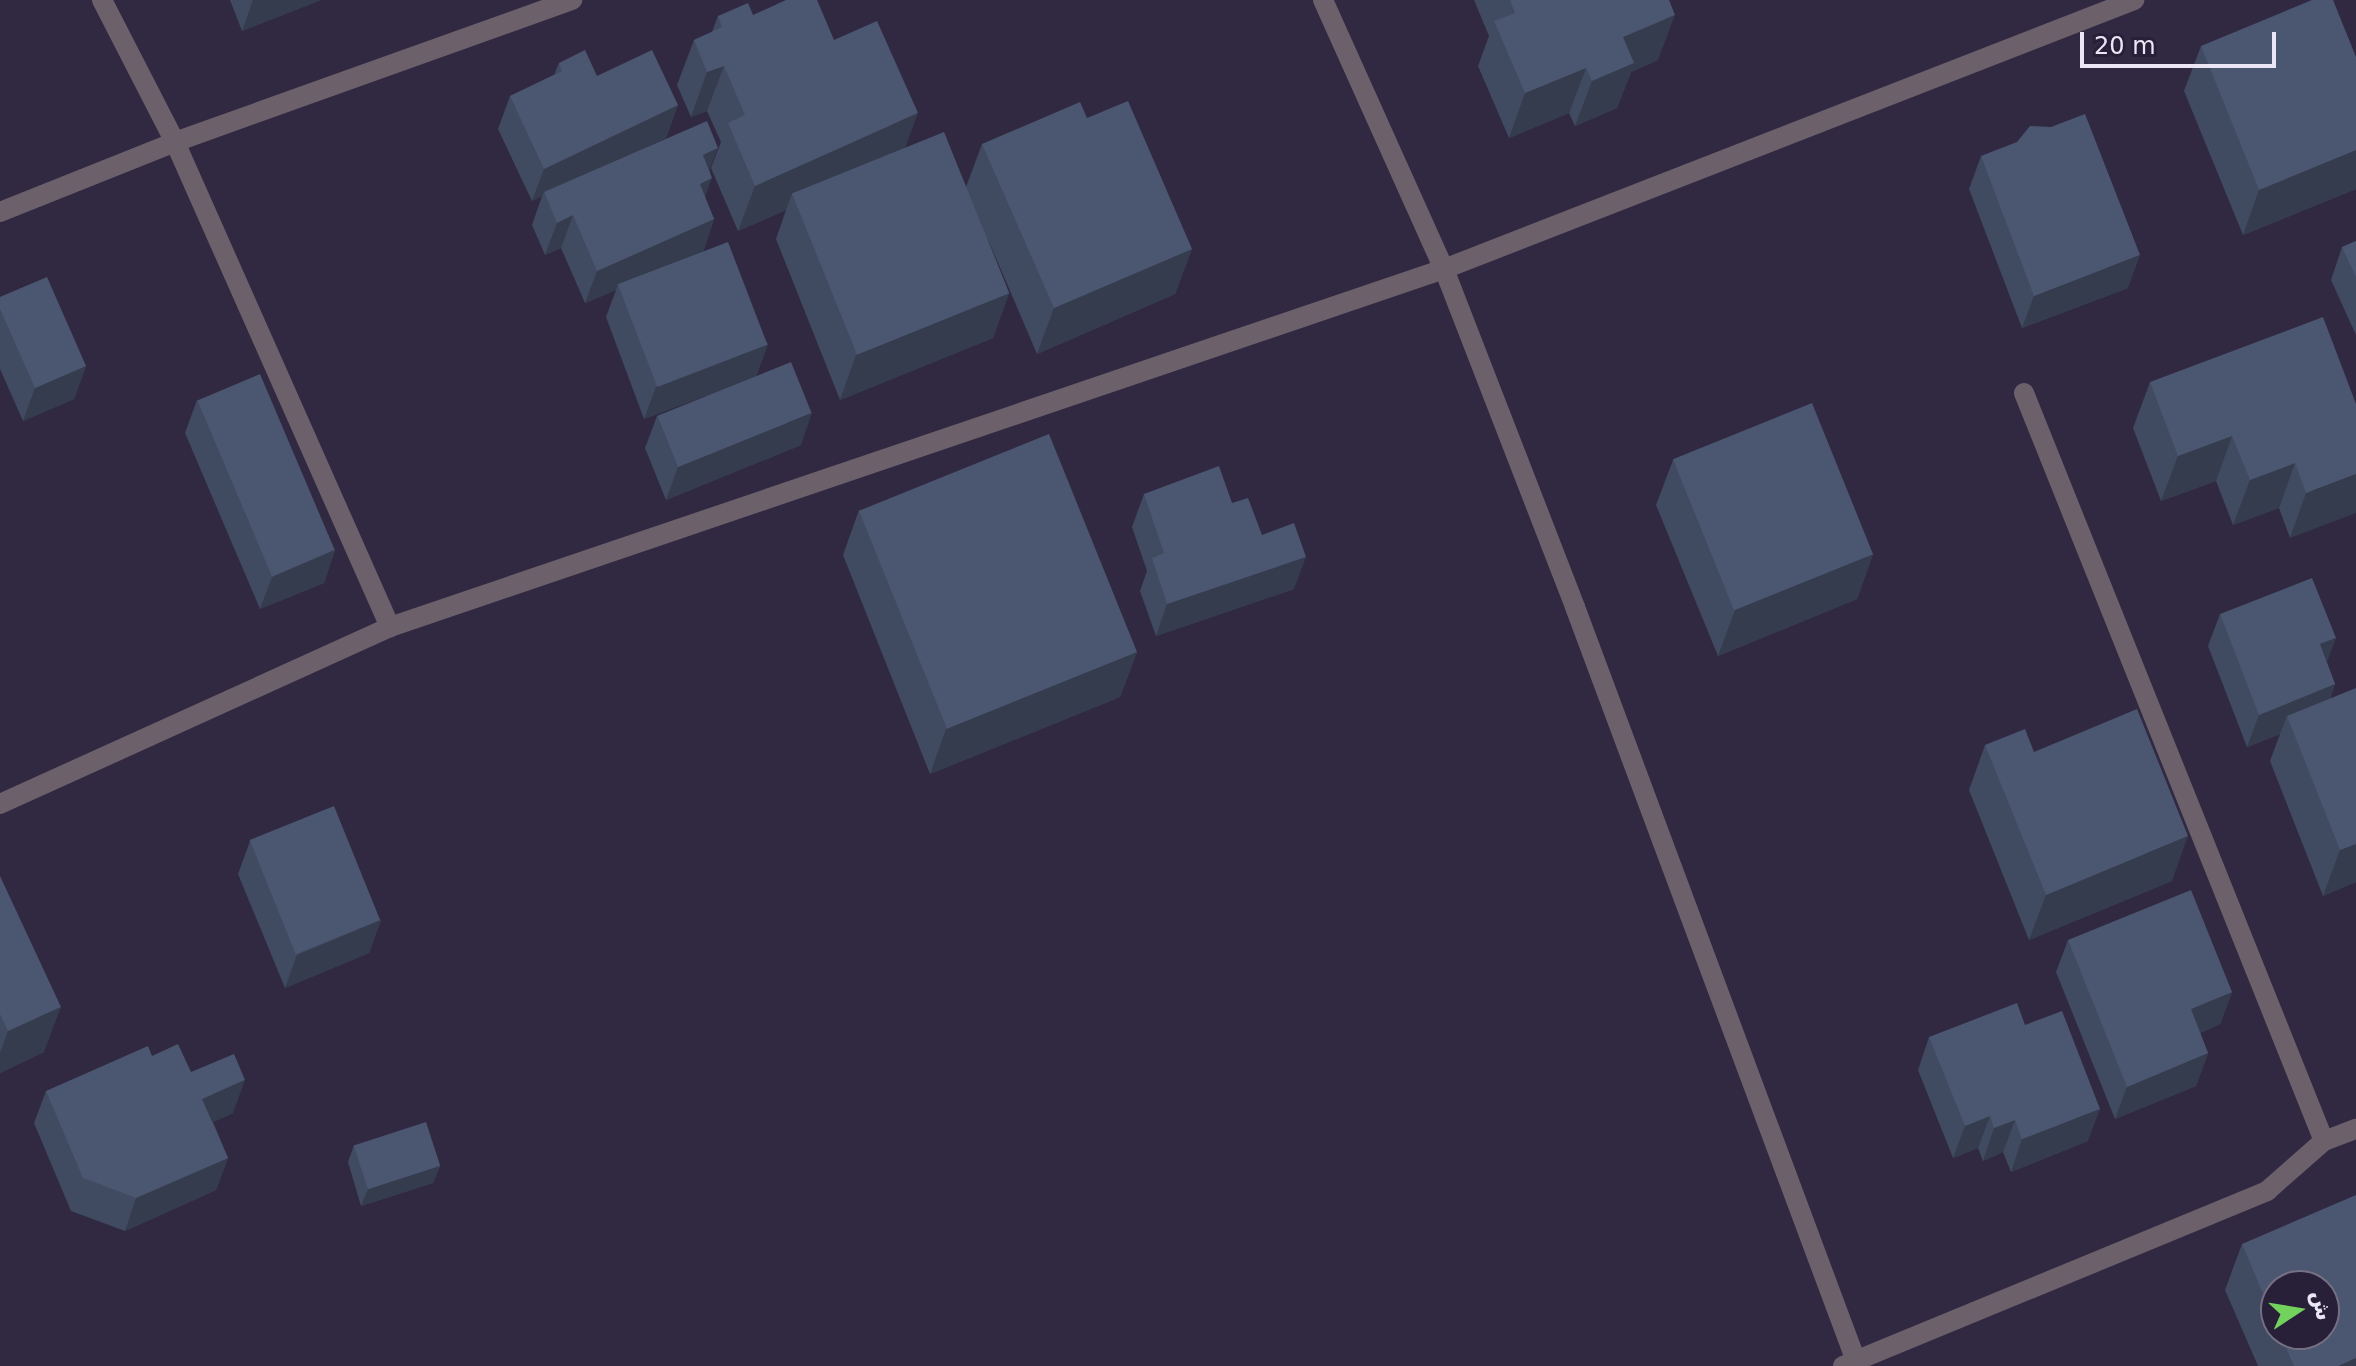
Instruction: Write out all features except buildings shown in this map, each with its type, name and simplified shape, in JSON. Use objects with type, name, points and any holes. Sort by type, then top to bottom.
[{"type":"street","points":[[102,0],[175,142],[390,627]]},
{"type":"street","points":[[0,212],[175,142],[572,0]]},
{"type":"street","points":[[1323,0],[1444,269],[1581,622],[1849,1363],[2267,1191],[2324,1141],[2356,1129]]},
{"type":"street","points":[[0,804],[390,627],[1444,269],[2134,0]]},
{"type":"street","points":[[2024,393],[2324,1141]]}]
